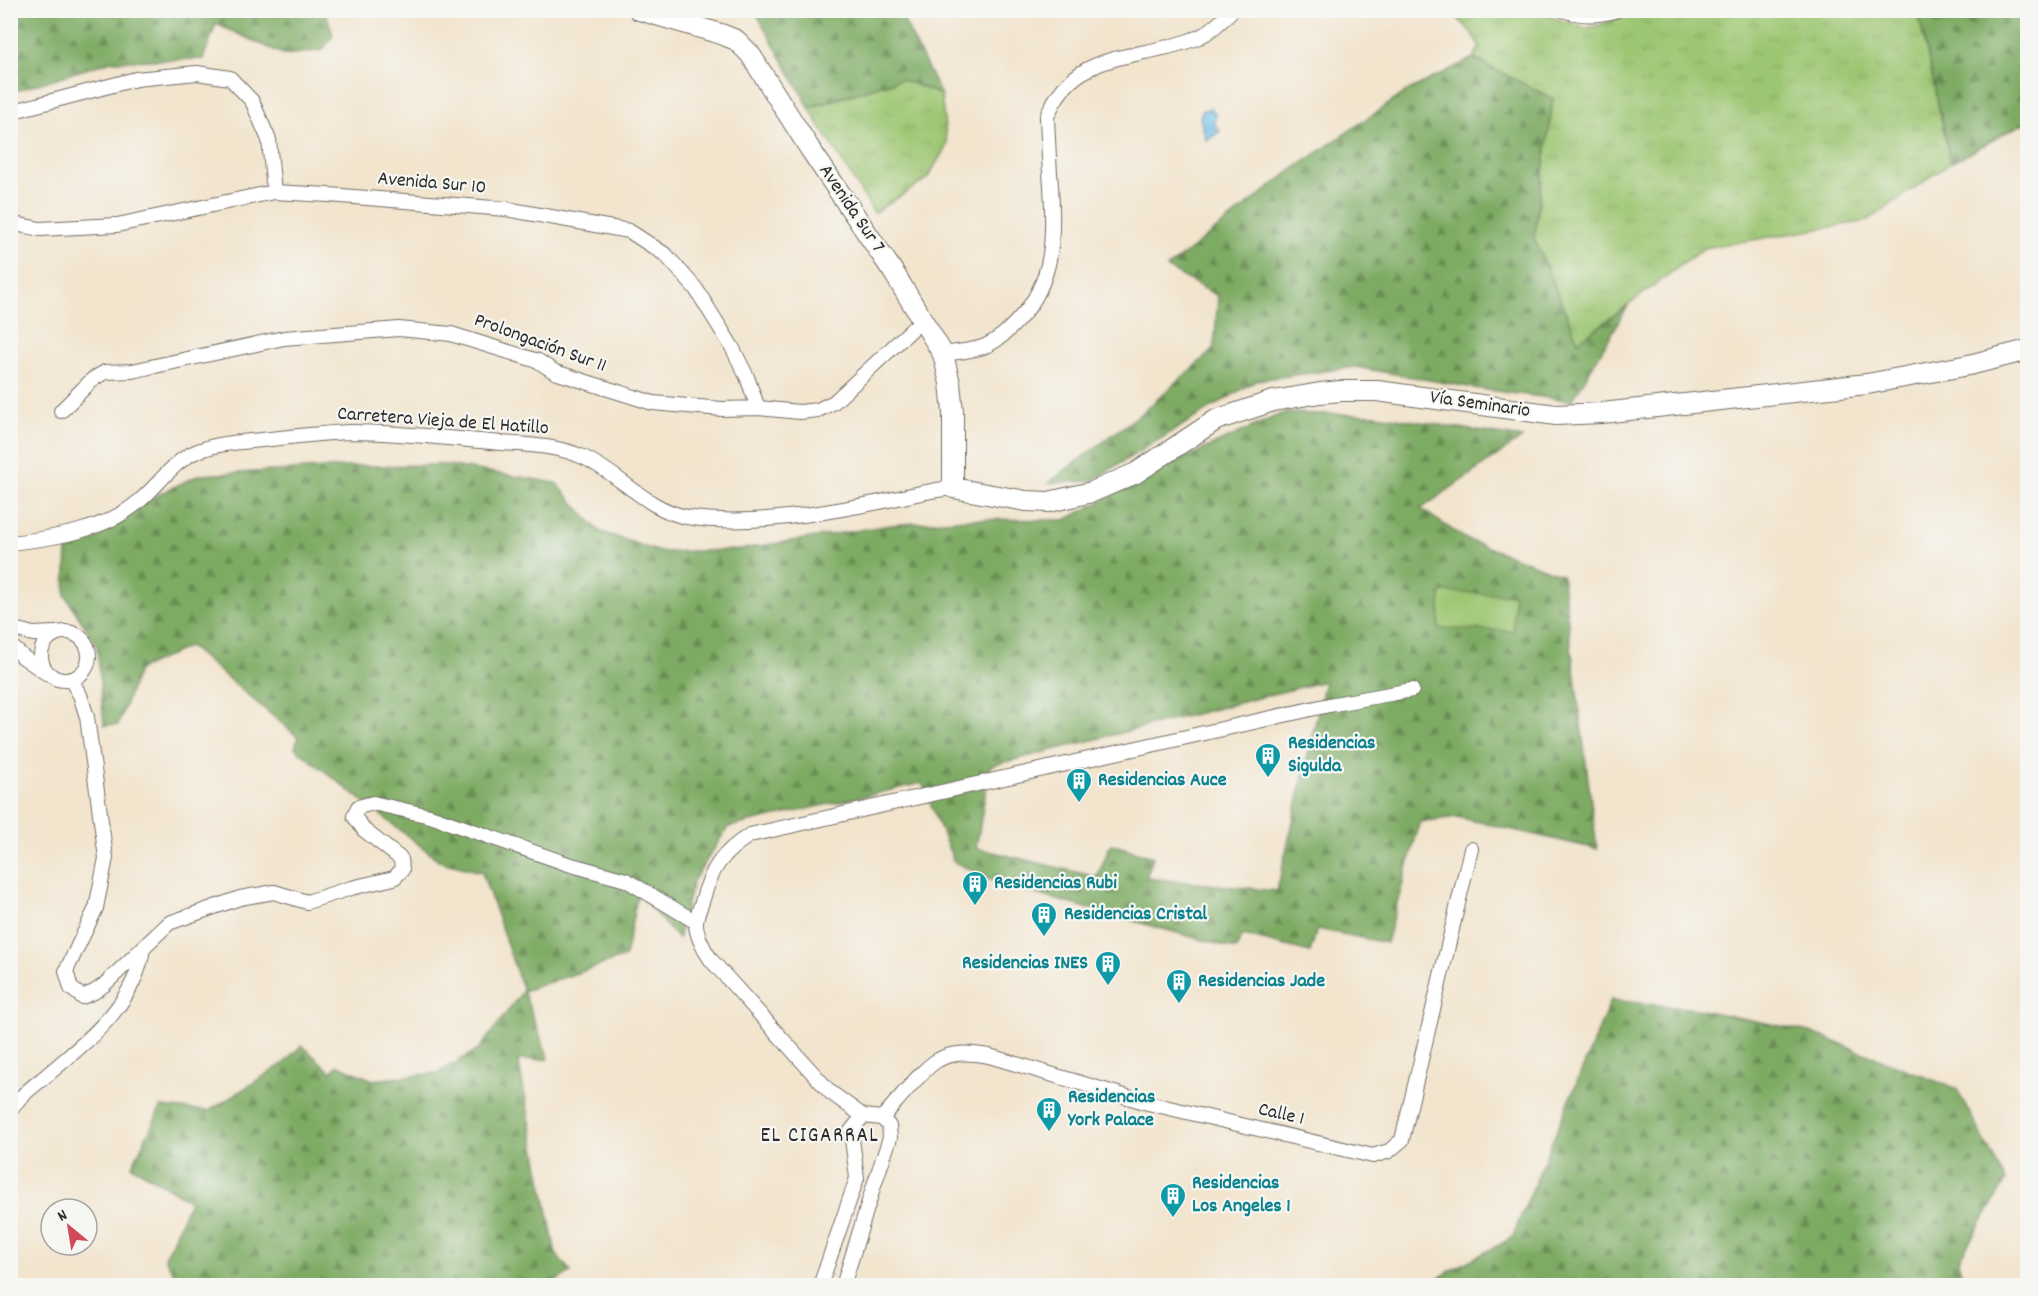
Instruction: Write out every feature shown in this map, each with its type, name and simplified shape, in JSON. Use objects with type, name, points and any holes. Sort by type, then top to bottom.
[{"type":"main road","name":"Avenida Sur 7","points":[[639,10],[721,34],[736,40],[750,54],[894,273],[943,354],[950,383],[953,412],[953,488]]},
{"type":"main road","name":"Vía Seminario","points":[[953,488],[1026,501],[1049,502],[1092,492],[1136,473],[1216,420],[1273,401],[1320,393],[1377,391],[1556,415],[1602,413],[1867,384],[1969,365],[2028,350]]},
{"type":"street","points":[[943,354],[970,351],[986,346],[1005,335],[1037,296],[1046,275],[1053,232],[1047,117],[1062,88],[1093,65],[1200,36],[1232,10]]},
{"type":"street","points":[[1563,10],[1580,15],[1605,14],[1617,10]]},
{"type":"street","points":[[10,111],[136,79],[197,73],[230,78],[252,101],[269,140],[274,192]]},
{"type":"street","name":"Avenida Sur 10","points":[[10,223],[39,229],[117,225],[274,192],[506,209],[629,231],[666,255],[696,289],[737,357],[758,408]]},
{"type":"street","name":"Prolongación Sur 11","points":[[61,411],[93,380],[105,372],[132,371],[284,338],[399,329],[451,334],[538,361],[555,372],[653,403],[800,412],[818,410],[834,402],[923,319]]},
{"type":"street","name":"Carretera Vieja de El Hatillo","points":[[10,543],[84,530],[121,514],[137,503],[184,458],[196,452],[213,446],[311,434],[352,432],[392,434],[544,446],[583,457],[663,509],[685,517],[726,521],[841,509],[953,488]]},
{"type":"street","points":[[10,628],[33,634],[64,631],[72,633],[85,642],[89,657],[84,671],[71,680],[63,681],[37,668],[10,645]]},
{"type":"street","points":[[48,674],[43,668],[40,651],[49,637],[56,633]]},
{"type":"street","points":[[71,680],[80,695],[87,717],[106,858],[96,908],[66,971],[70,988],[82,997],[94,992],[144,948],[169,922],[240,898],[274,892],[307,902],[394,878],[402,870],[401,859],[364,830],[354,816],[358,807],[373,803],[430,816],[568,864],[626,880],[696,922]]},
{"type":"street","points":[[843,1286],[874,1182],[890,1138],[889,1126],[882,1118],[863,1116],[830,1092],[711,960],[704,949],[696,922],[710,876],[720,858],[734,844],[750,835],[1329,705],[1412,690]]},
{"type":"street","name":"Calle 1","points":[[882,1118],[937,1060],[968,1052],[989,1056],[1148,1103],[1373,1156],[1389,1151],[1402,1140],[1471,849]]},
{"type":"street","points":[[10,1111],[21,1097],[89,1039],[113,1014],[129,990],[141,965],[144,948]]},
{"type":"street","points":[[820,1286],[857,1178],[851,1131],[863,1116]]},
{"type":"street","points":[[857,1178],[874,1182]]},
{"type":"green space","points":[[11,10],[325,11],[333,35],[323,50],[285,55],[216,24],[203,59],[111,61],[19,90],[11,90]]},
{"type":"green space","points":[[755,11],[899,11],[941,95],[901,79],[809,107]]},
{"type":"green space","points":[[1451,11],[1531,11],[1586,28],[1636,11],[1918,11],[1951,163],[1867,221],[1704,248],[1578,342],[1534,238],[1553,99],[1473,58],[1480,47],[1471,32]]},
{"type":"green space","points":[[1918,11],[2027,11],[2027,121],[1951,163]]},
{"type":"green space","points":[[1473,58],[1553,99],[1534,238],[1578,341],[1628,306],[1572,401],[1480,389],[1355,367],[1257,380],[1091,481],[1048,483],[1143,412],[1214,349],[1218,296],[1167,268],[1292,170],[1409,90]]},
{"type":"green space","points":[[901,79],[941,95],[947,145],[927,179],[874,213],[809,108]]},
{"type":"green space","points":[[1283,413],[1377,415],[1522,438],[1421,509],[1466,539],[1562,575],[1597,849],[1457,817],[1420,822],[1386,943],[1317,929],[1310,952],[1243,935],[1236,949],[1003,885],[954,862],[922,783],[728,827],[693,881],[678,939],[638,893],[625,957],[523,991],[482,872],[441,862],[295,748],[298,737],[189,646],[138,670],[118,725],[104,725],[97,646],[65,595],[67,548],[165,491],[199,475],[364,466],[447,465],[556,483],[599,531],[660,552],[736,550],[891,525],[968,519],[1065,520],[1180,460]],"holes":[[[1325,681],[1277,891],[1146,878],[1153,857],[1111,844],[1097,877],[976,848],[990,766]]]},
{"type":"green space","points":[[1441,592],[1514,595],[1513,631],[1439,628]]},
{"type":"green space","points":[[523,991],[549,1059],[518,1060],[556,1254],[571,1272],[547,1286],[180,1285],[165,1258],[190,1201],[132,1166],[161,1107],[209,1111],[283,1064],[302,1045],[331,1072],[338,1065],[373,1080],[438,1073],[479,1049]]},
{"type":"green space","points":[[1611,1000],[1696,1009],[1810,1032],[1957,1089],[2006,1181],[1958,1261],[1964,1285],[1729,1286],[1726,1282],[1714,1286],[1429,1285],[1448,1272],[1512,1238]]},
{"type":"water","points":[[1210,108],[1215,113],[1216,117],[1213,121],[1220,131],[1206,140],[1200,117],[1202,111]]},
{"type":"place","name":"Residencias Sigulda","points":[[1268,779]]},
{"type":"place","name":"Residencias Auce","points":[[1079,804]]},
{"type":"place","name":"Residencias Rubi","points":[[975,907]]},
{"type":"place","name":"Residencias Cristal","points":[[1044,938]]},
{"type":"place","name":"Residencias INES","points":[[1108,987]]},
{"type":"place","name":"Residencias Jade","points":[[1179,1005]]},
{"type":"place","name":"Residencias York Palace","points":[[1049,1133]]},
{"type":"place","name":"Residencias Los Angeles 1","points":[[1173,1219]]},
{"type":"district","name":"EL CIGARRAL","points":[[820,1137]]}]
